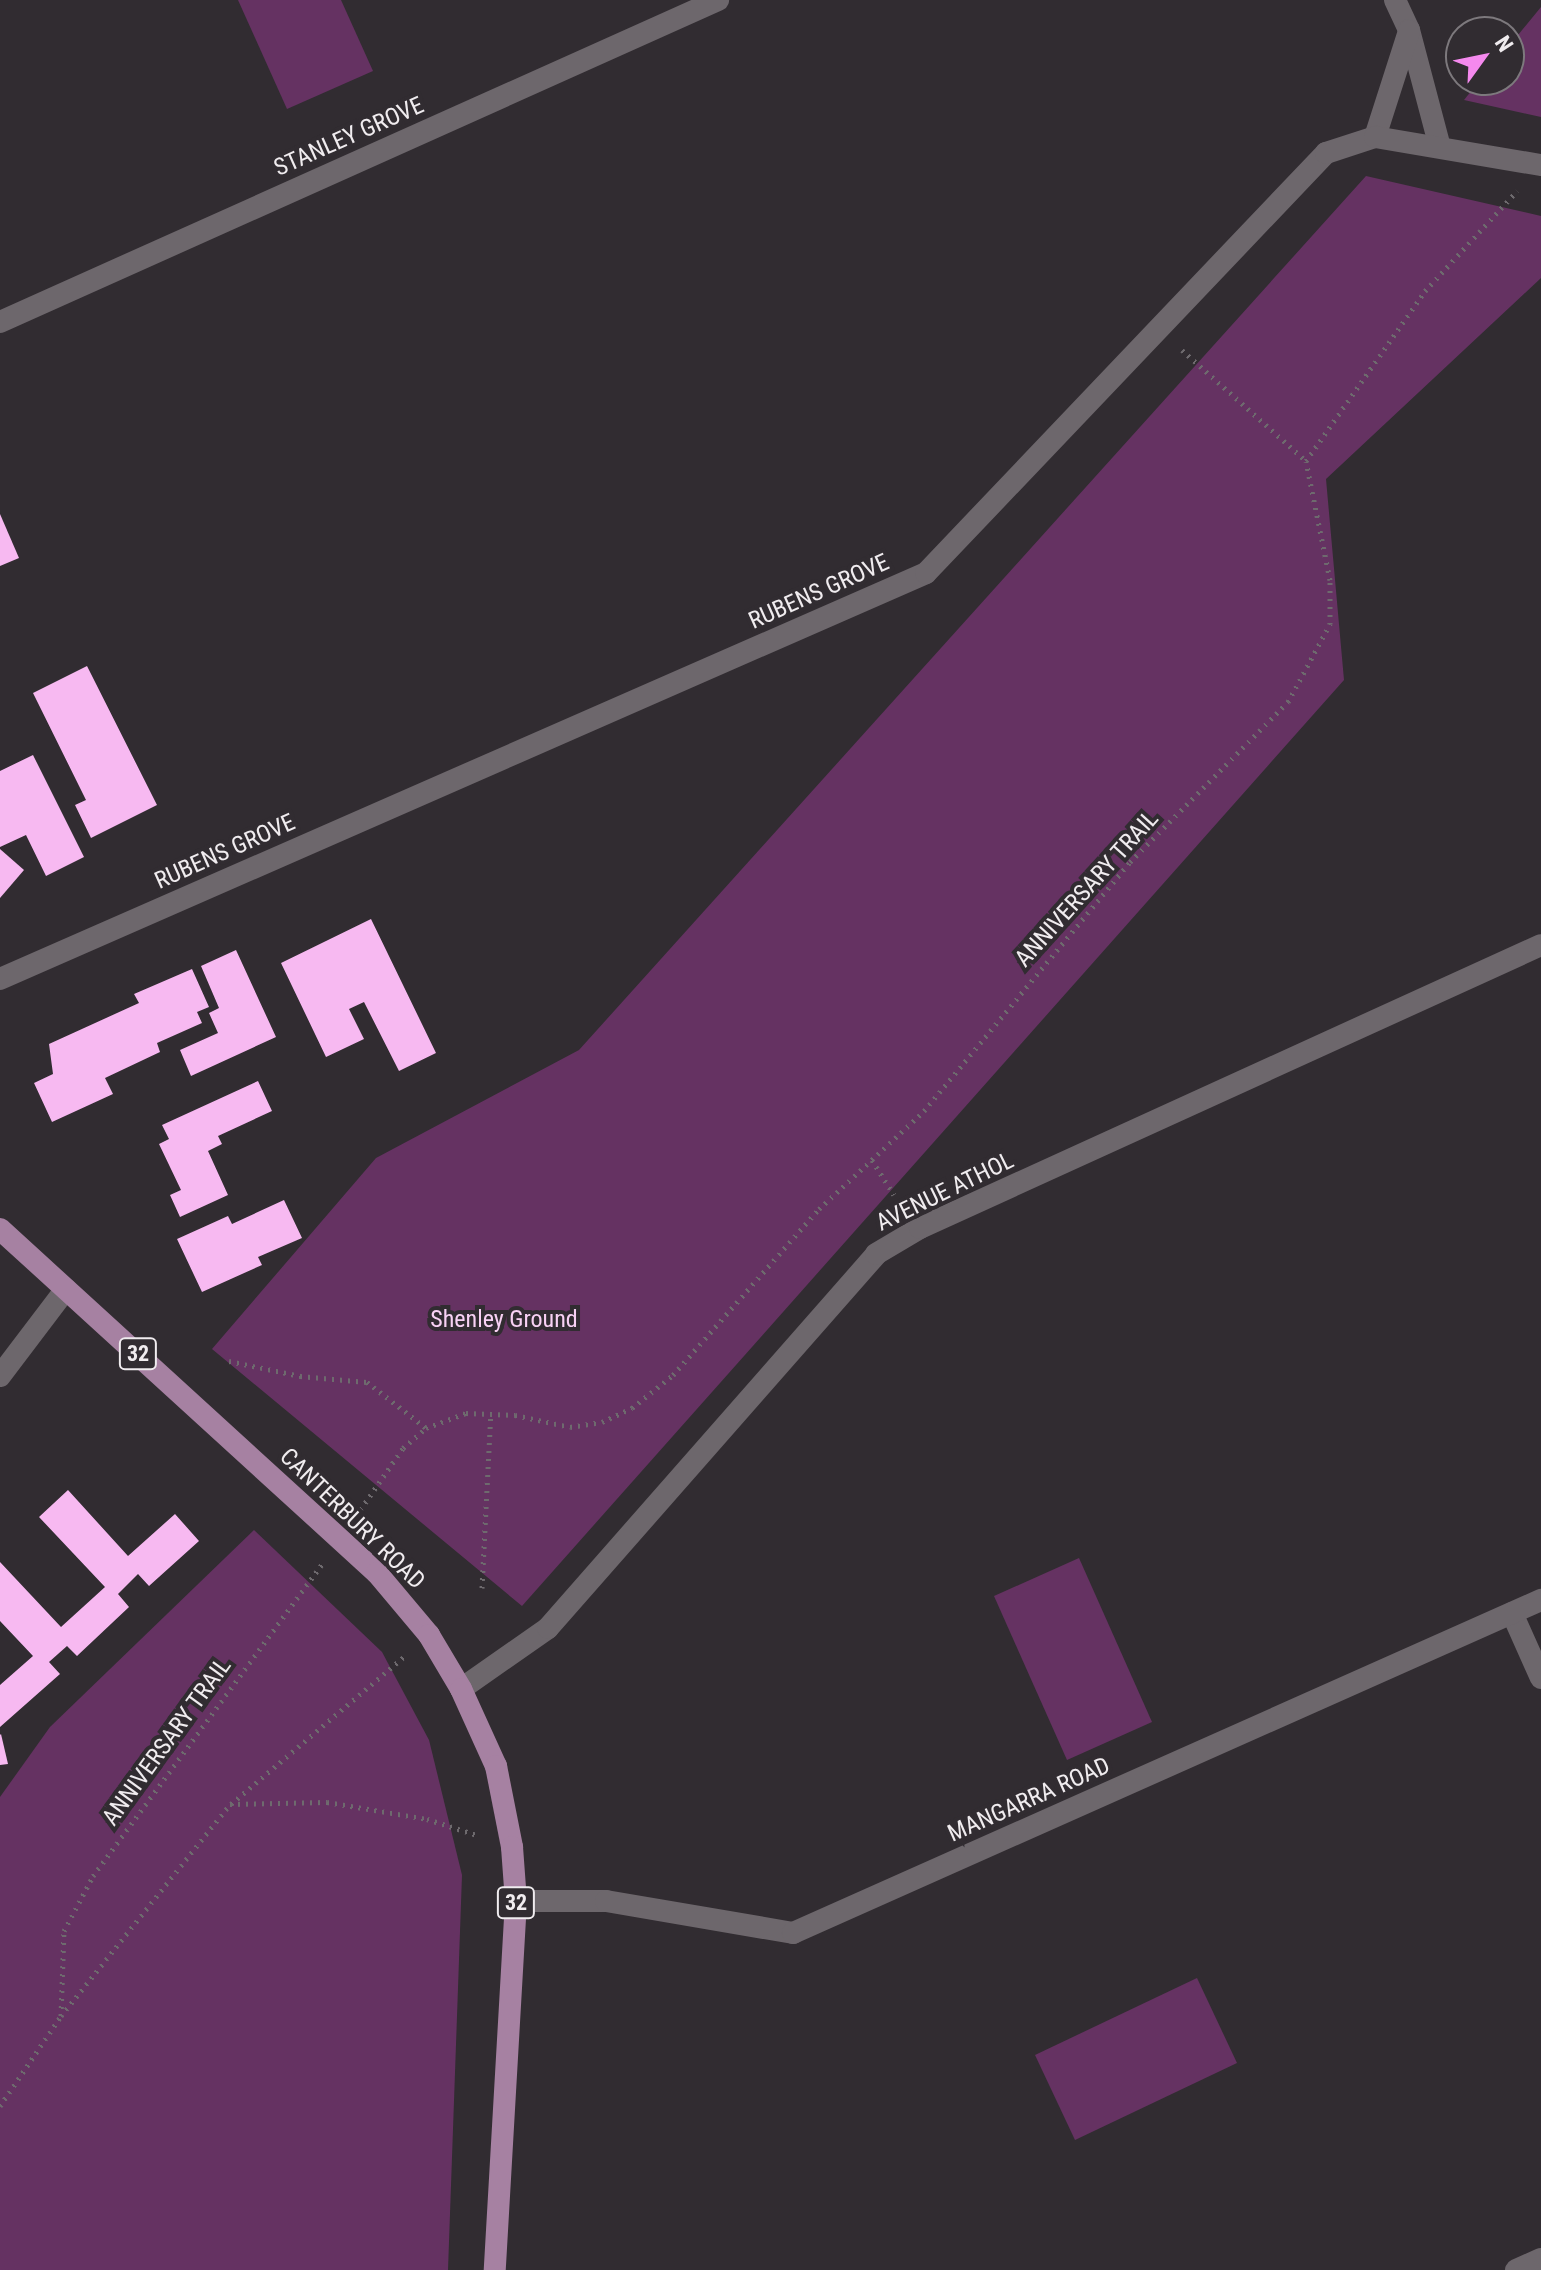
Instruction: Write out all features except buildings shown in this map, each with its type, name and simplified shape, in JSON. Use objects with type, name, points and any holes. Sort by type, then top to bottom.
[{"type":"main road","name":"CANTERBURY ROAD","points":[[0,1229],[377,1573],[429,1635],[461,1689],[496,1766],[512,1847],[516,1901],[495,2270]]},
{"type":"street","name":"STANLEY GROVE","points":[[0,322],[718,0]]},
{"type":"street","points":[[1395,0],[1409,30],[1440,147]]},
{"type":"street","points":[[1375,137],[1409,30]]},
{"type":"street","name":"RUBENS GROVE","points":[[0,979],[926,573],[1326,153],[1375,137],[1541,165]]},
{"type":"street","name":"AVENUE ATHOL","points":[[461,1689],[548,1628],[876,1254],[920,1228],[1541,945]]},
{"type":"street","points":[[0,1376],[66,1289]]},
{"type":"street","name":"MANGARRA ROAD","points":[[516,1901],[606,1901],[793,1933],[1541,1600]]},
{"type":"street","points":[[1512,1613],[1541,1678]]},
{"type":"street","points":[[1516,2270],[1541,2259]]},
{"type":"path","points":[[1159,330],[1306,461],[1425,291],[1520,188]]},
{"type":"path","name":"ANNIVERSARY TRAIL","points":[[348,1526],[403,1448],[426,1428],[466,1413],[491,1413],[570,1427],[602,1422],[632,1408],[673,1375],[819,1209],[924,1111],[1130,862],[1288,702],[1330,624],[1330,580],[1306,461]]},
{"type":"path","points":[[872,1160],[894,1195]]},
{"type":"path","points":[[229,1361],[300,1376],[367,1382],[426,1428]]},
{"type":"path","points":[[482,1588],[491,1413]]},
{"type":"path","name":"ANNIVERSARY TRAIL","points":[[61,2016],[64,1931],[93,1876],[330,1552]]},
{"type":"path","points":[[0,2106],[61,2016],[230,1804],[429,1635]]},
{"type":"path","points":[[230,1804],[327,1802],[427,1819],[512,1847]]},
{"type":"green space","points":[[238,0],[341,0],[373,71],[287,109]]},
{"type":"green space","points":[[1541,7],[1541,117],[1464,100],[1467,96],[1525,96],[1525,26]]},
{"type":"green space","name":"Shenley Ground","points":[[1366,176],[1541,216],[1541,278],[1326,479],[1344,680],[522,1606],[212,1349],[376,1158],[579,1050]]},
{"type":"green space","points":[[254,1530],[382,1652],[429,1740],[462,1875],[448,2270],[0,2270],[0,1797],[50,1727]]},
{"type":"green space","points":[[1079,1558],[1152,1722],[1067,1760],[994,1596]]},
{"type":"green space","points":[[1197,1978],[1237,2063],[1075,2140],[1035,2055]]}]
